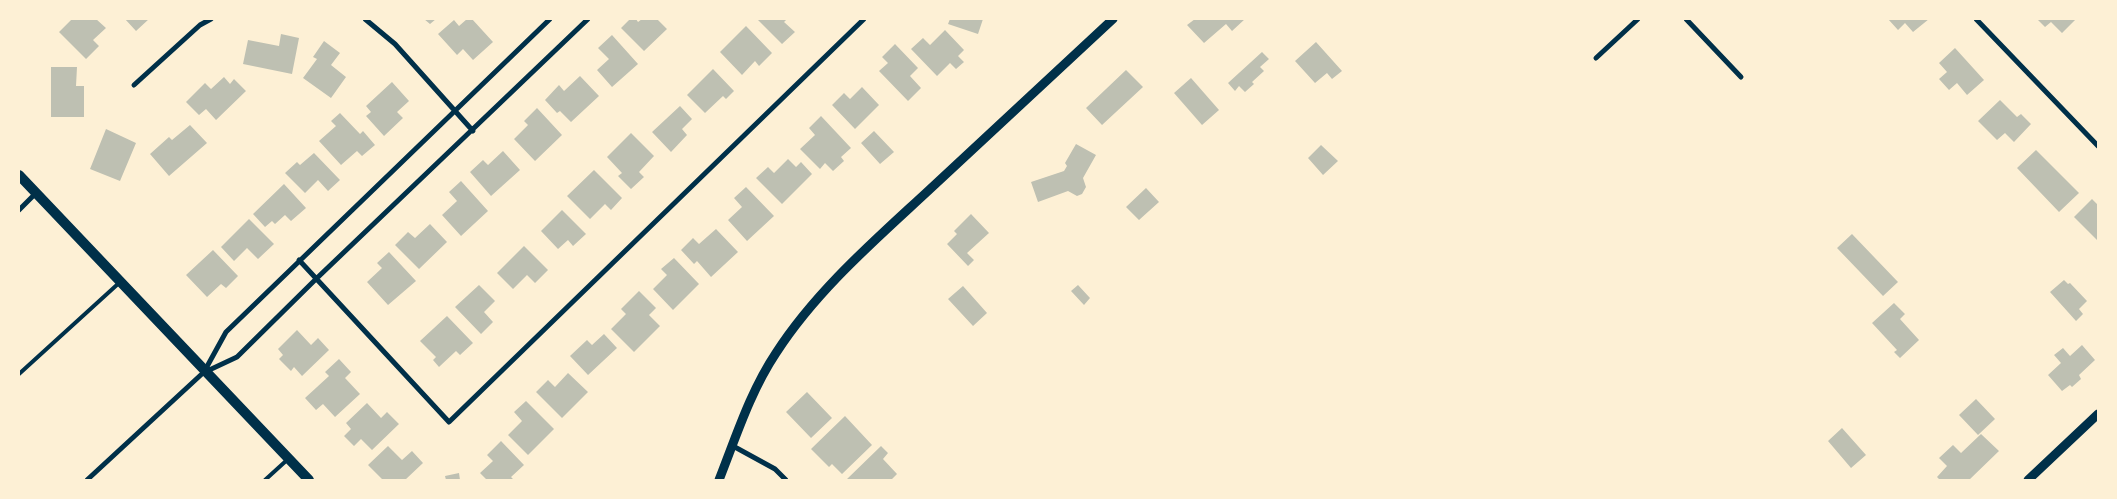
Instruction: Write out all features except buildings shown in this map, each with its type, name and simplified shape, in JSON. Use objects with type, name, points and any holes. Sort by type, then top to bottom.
[{"type":"main road","points":[[19,175],[204,372],[309,480]]},
{"type":"street","points":[[134,85],[200,25],[211,19]]},
{"type":"street","points":[[365,19],[395,44],[473,130]]},
{"type":"street","points":[[204,372],[226,332],[550,19]]},
{"type":"street","points":[[87,480],[204,372],[237,357],[588,19]]},
{"type":"street","points":[[299,260],[448,422],[864,19]]},
{"type":"street","points":[[719,480],[747,406],[776,353],[806,312],[900,217],[1113,19]]},
{"type":"street","points":[[1596,58],[1638,19]]},
{"type":"street","points":[[1686,19],[1741,77]]},
{"type":"street","points":[[1976,19],[2098,146]]},
{"type":"street","points":[[19,210],[36,193]]},
{"type":"street","points":[[2028,480],[2098,414]]},
{"type":"street","points":[[732,446],[775,469],[786,480]]},
{"type":"lane","points":[[19,374],[120,281]]},
{"type":"lane","points":[[265,480],[289,458]]}]
